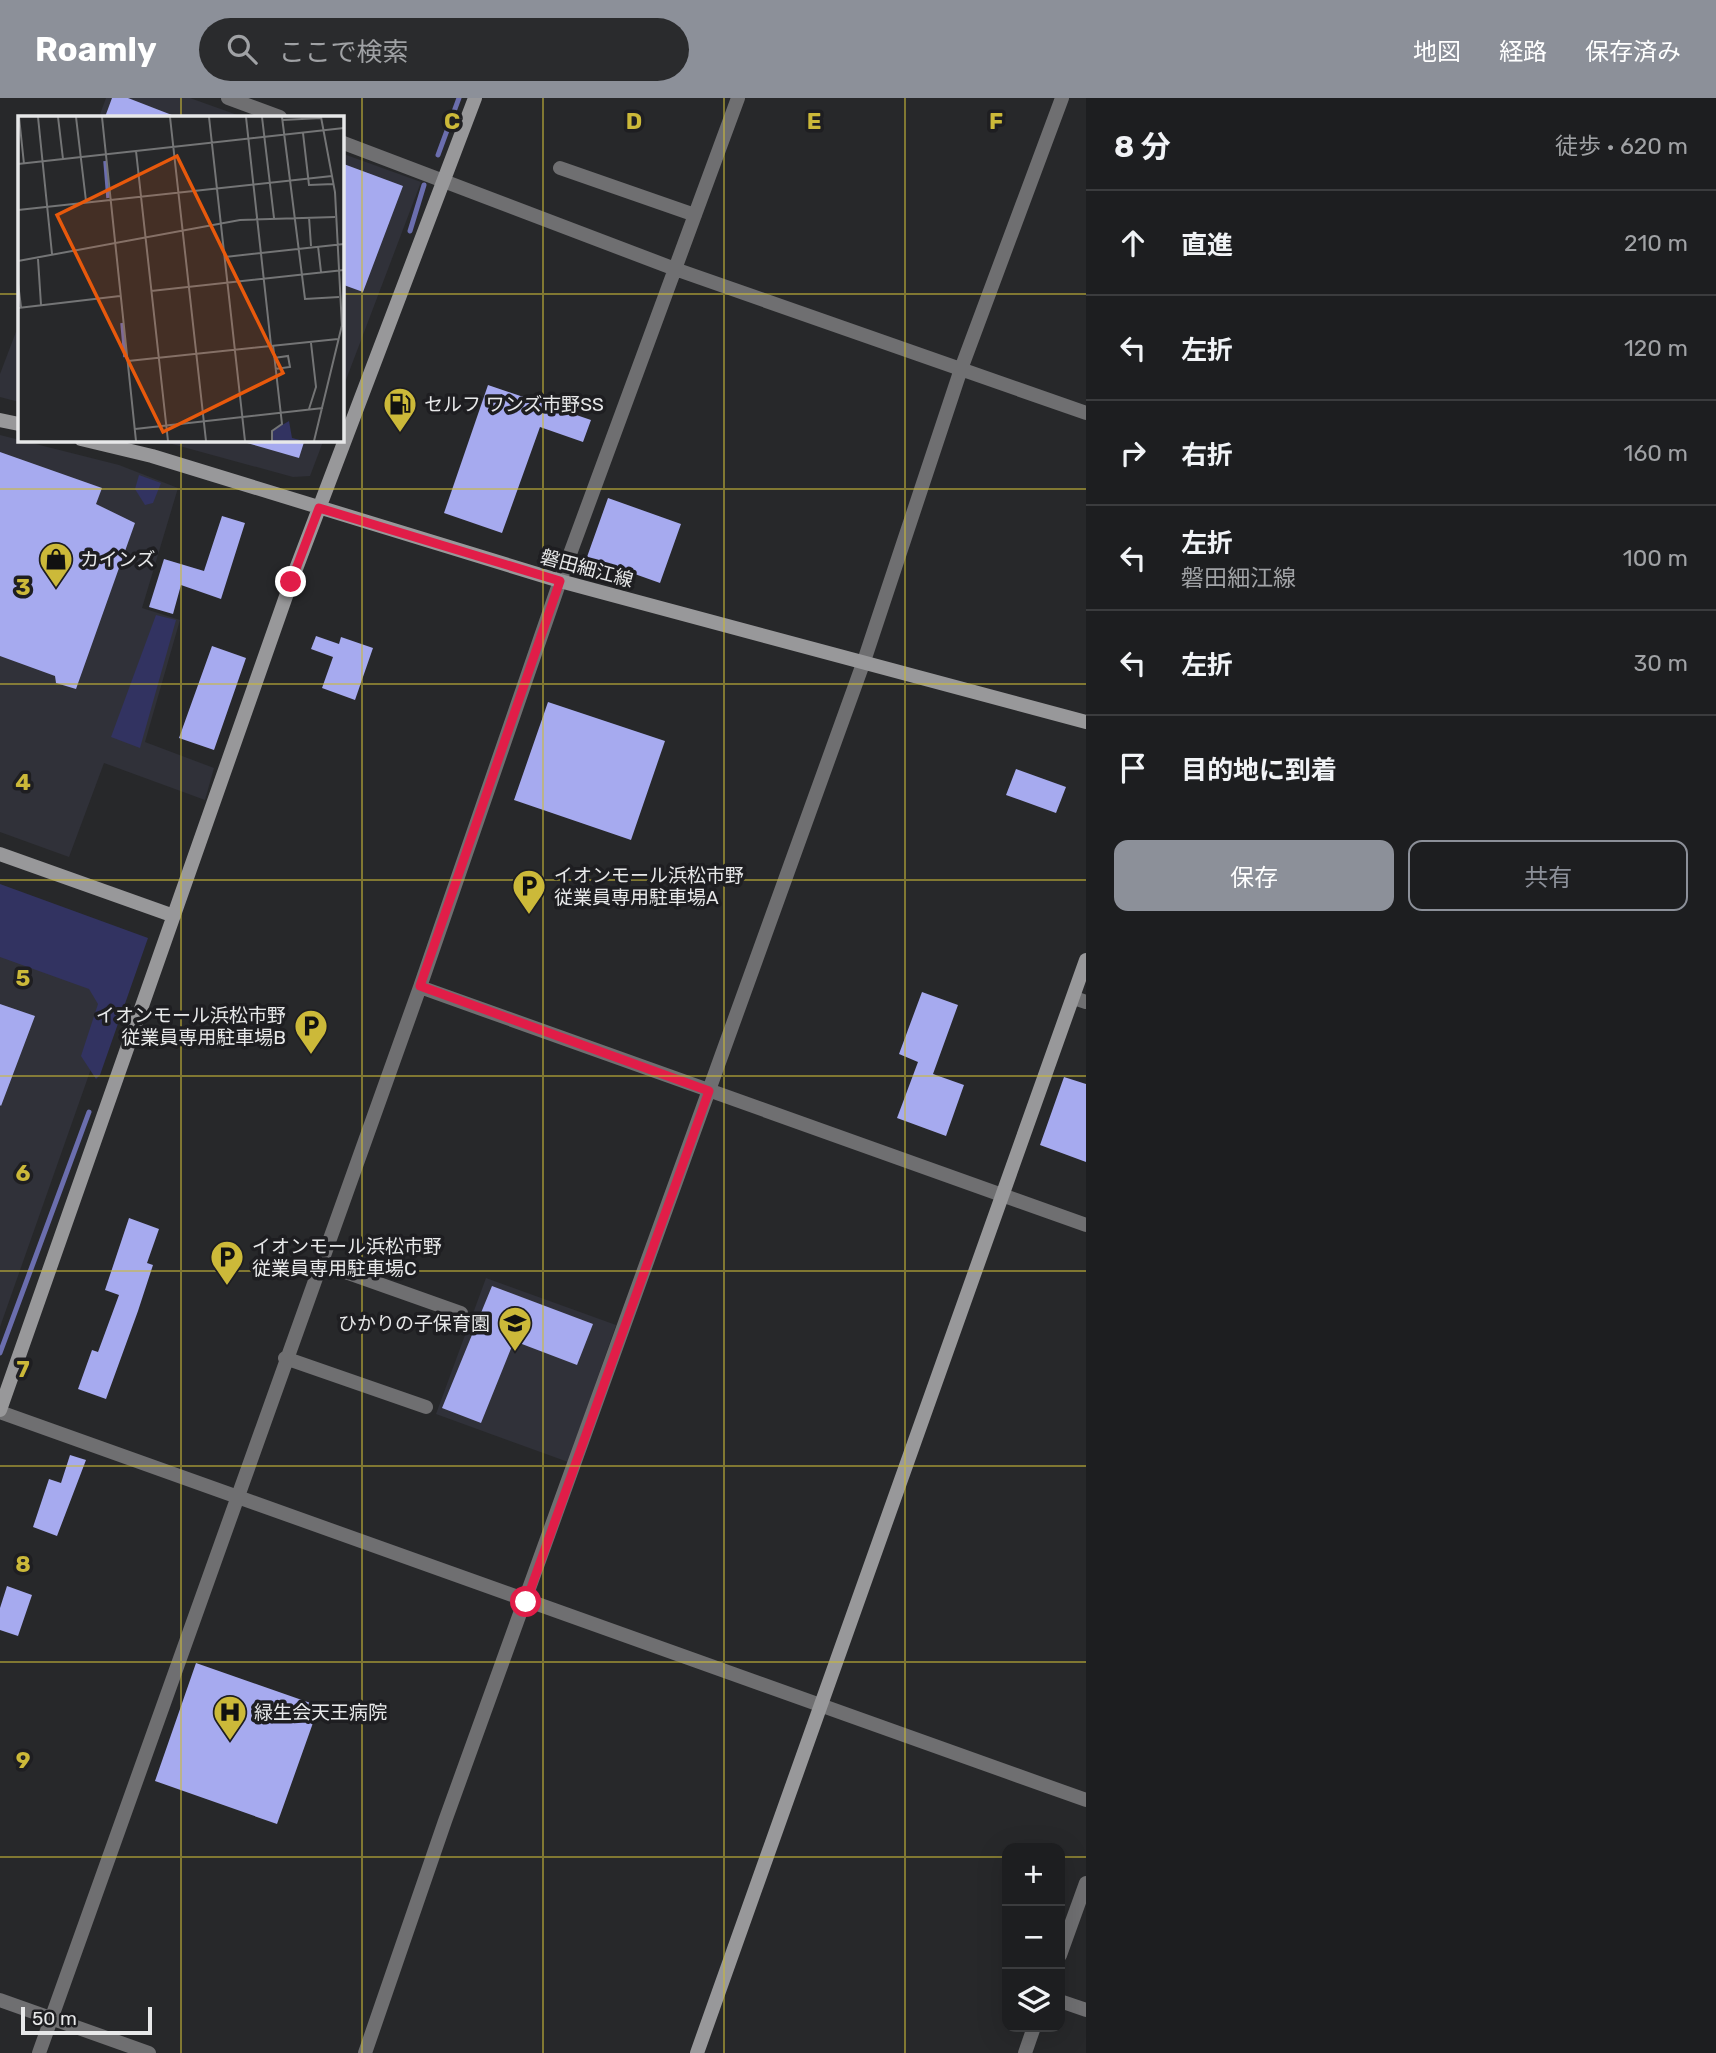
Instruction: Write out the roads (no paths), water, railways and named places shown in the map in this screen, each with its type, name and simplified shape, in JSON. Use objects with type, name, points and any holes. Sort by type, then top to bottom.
[{"type":"street","points":[[228,98],[261,103],[279,116]]},
{"type":"street","points":[[475,98],[319,508],[0,1411],[526,1602],[1086,1800]]},
{"type":"street","points":[[39,2053],[420,986],[560,581],[738,98]]},
{"type":"street","points":[[365,2053],[445,1821],[864,661],[961,369],[1062,98]]},
{"type":"street","points":[[343,143],[675,269],[1086,413]]},
{"type":"street","points":[[559,168],[695,215]]},
{"type":"street","points":[[0,420],[18,424]]},
{"type":"street","name":"磐田細江線","points":[[89,441],[152,456],[560,581],[1086,722]]},
{"type":"street","points":[[0,855],[174,916]]},
{"type":"street","points":[[697,2053],[822,1707],[878,1536],[1003,1196],[1080,1000],[1086,960]]},
{"type":"street","points":[[420,986],[1086,1225]]},
{"type":"street","points":[[320,1263],[461,1313]]},
{"type":"street","points":[[285,1358],[426,1407]]},
{"type":"street","points":[[1065,1944],[1081,1910],[1086,1883]]},
{"type":"street","points":[[0,2000],[149,2053]]},
{"type":"street","points":[[1065,2003],[1086,2010]]},
{"type":"street","points":[[1024,2053],[1032,2032]]},
{"type":"waterway","points":[[438,155],[459,98]]},
{"type":"waterway","points":[[410,231],[424,185]]},
{"type":"waterway","points":[[0,1353],[89,1112]]},
{"type":"place","name":"セルフ ワンズ市野SS","points":[[400,434]]},
{"type":"place","name":"カインズ","points":[[56,589]]},
{"type":"place","name":"イオンモール浜松市野 従業員専用駐車場A","points":[[529,916]]},
{"type":"place","name":"イオンモール浜松市野 従業員専用駐車場B","points":[[311,1056]]},
{"type":"place","name":"イオンモール浜松市野 従業員専用駐車場C","points":[[227,1287]]},
{"type":"place","name":"ひかりの子保育園","points":[[515,1353]]},
{"type":"place","name":"緑生会天王病院","points":[[230,1742]]}]
